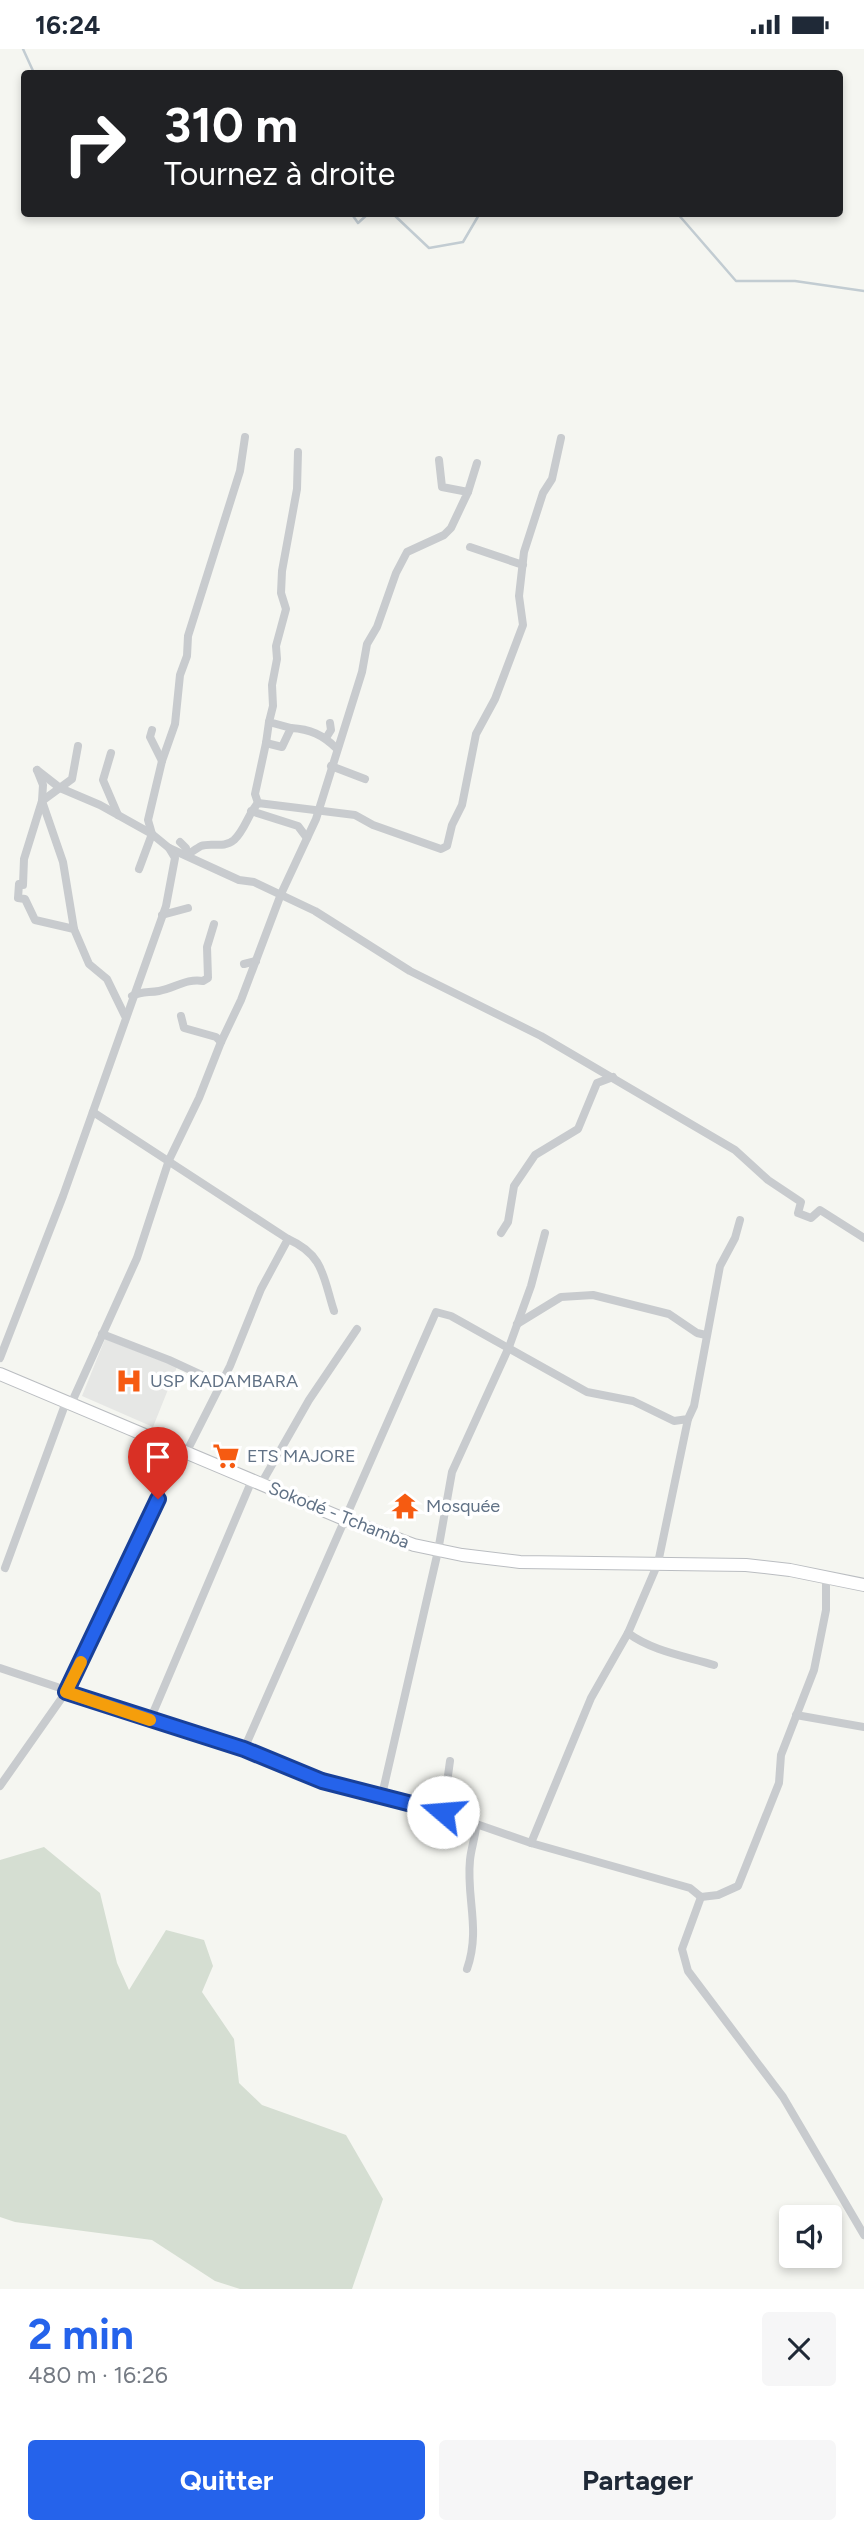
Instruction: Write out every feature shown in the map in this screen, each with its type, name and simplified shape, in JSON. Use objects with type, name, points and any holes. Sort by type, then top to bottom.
[{"type":"main road","name":"Sokodé - Tchamba","points":[[0,1374],[344,1519],[438,1551],[520,1562],[746,1565],[864,1585]]},
{"type":"street","points":[[139,869],[152,834],[148,820],[162,761],[175,723],[180,675],[187,656],[188,636],[240,471],[245,437]]},
{"type":"street","points":[[258,803],[355,815],[373,825],[441,849],[447,846],[452,825],[462,805],[476,734],[495,699],[523,625],[519,596],[524,552],[543,493],[552,479],[561,439]]},
{"type":"street","points":[[258,803],[255,794],[273,706],[276,646],[286,609],[281,593],[282,571],[297,489],[298,452]]},
{"type":"street","points":[[443,460],[440,475],[442,487],[468,492]]},
{"type":"street","points":[[5,1568],[69,1403],[137,1258],[169,1160],[200,1098],[221,1042],[242,1000],[281,894],[307,838],[337,748],[344,736],[367,644],[377,627],[396,573],[407,552],[444,535],[451,528],[468,492],[477,463]]},
{"type":"street","points":[[470,547],[523,565]]},
{"type":"street","points":[[270,722],[306,729],[326,738],[337,748]]},
{"type":"street","points":[[326,738],[331,730],[330,723]]},
{"type":"street","points":[[266,743],[282,747],[291,728]]},
{"type":"street","points":[[152,730],[150,737],[162,761]]},
{"type":"street","points":[[42,801],[72,779],[78,746]]},
{"type":"street","points":[[111,753],[103,780],[118,815]]},
{"type":"street","points":[[331,766],[365,779]]},
{"type":"street","points":[[74,929],[35,920],[24,899],[18,898],[19,884],[23,885],[24,859],[42,801],[43,785],[37,770],[61,787],[152,834],[169,848],[239,880],[254,881],[315,911],[410,971],[503,1016],[612,1077],[638,1095],[735,1150],[768,1180],[802,1202],[799,1213],[811,1218],[820,1210],[864,1238]]},
{"type":"street","points":[[42,801],[63,862],[74,929],[89,964],[107,979],[125,1016]]},
{"type":"street","points":[[187,855],[202,845],[224,845],[233,841],[258,803]]},
{"type":"street","points":[[251,811],[298,826],[307,838]]},
{"type":"street","points":[[180,842],[186,848],[187,855]]},
{"type":"street","points":[[0,1358],[93,1112],[162,915],[175,858],[169,848]]},
{"type":"street","points":[[162,915],[188,908]]},
{"type":"street","points":[[132,996],[142,991],[158,991],[193,979],[203,981],[208,978],[207,947],[214,924]]},
{"type":"street","points":[[244,964],[256,961]]},
{"type":"street","points":[[235,988],[242,1000]]},
{"type":"street","points":[[181,1016],[184,1028],[216,1037],[221,1042]]},
{"type":"street","points":[[501,1234],[508,1222],[514,1186],[535,1155],[578,1129],[597,1083],[612,1077]]},
{"type":"street","points":[[93,1112],[312,1253],[321,1268],[334,1311]]},
{"type":"street","points":[[531,1843],[591,1698],[628,1633],[658,1563],[688,1419],[695,1406],[720,1266],[740,1220]]},
{"type":"street","points":[[382,1795],[438,1551],[452,1472],[509,1347],[545,1233]]},
{"type":"street","points":[[0,1786],[66,1692],[183,1452],[221,1384],[261,1289],[288,1238]]},
{"type":"street","points":[[517,1324],[561,1297],[593,1295],[669,1314],[697,1333],[706,1335]]},
{"type":"street","points":[[244,1749],[436,1312],[451,1315],[482,1335],[509,1347],[587,1392],[633,1401],[674,1421],[688,1419]]},
{"type":"street","points":[[150,1720],[257,1482],[357,1329]]},
{"type":"street","points":[[102,1334],[221,1384]]},
{"type":"street","points":[[0,1668],[244,1749],[322,1781],[443,1812],[531,1843],[690,1888],[701,1897],[718,1895],[738,1886],[779,1783],[781,1755],[814,1669],[826,1610],[826,1577]]},
{"type":"street","points":[[628,1633],[649,1647],[714,1665]]},
{"type":"street","points":[[796,1715],[864,1727]]},
{"type":"street","points":[[443,1812],[450,1761]]},
{"type":"street","points":[[467,1969],[472,1955],[474,1928],[470,1860],[476,1827],[471,1821]]},
{"type":"street","points":[[701,1897],[682,1948],[688,1971],[783,2097],[864,2235]]},
{"type":"shaded area","name":"USP KADAMBARA","points":[[105,1339],[177,1367],[153,1427],[82,1396]]},
{"type":"shaded area","points":[[44,1847],[100,1893],[117,1963],[129,1990],[166,1930],[204,1940],[213,1966],[202,1992],[234,2039],[239,2083],[262,2105],[346,2135],[383,2199],[352,2289],[240,2289],[215,2281],[152,2240],[15,2222],[0,2217],[0,1860]]},
{"type":"waterway","points":[[23,49],[33,70]]},
{"type":"waterway","points":[[354,217],[358,223],[365,217]]},
{"type":"waterway","points":[[396,217],[429,248],[463,242],[478,217]]},
{"type":"waterway","points":[[680,217],[736,281],[795,281],[864,291]]},
{"type":"slow traffic","points":[[81,1662],[66,1692],[150,1720]]},
{"type":"place","name":"USP KADAMBARA","points":[[129,1381]]},
{"type":"place","name":"ETS MAJORE","points":[[226,1456]]},
{"type":"place","name":"Mosquée","points":[[405,1506]]},
{"type":"route","points":[[158,1499],[66,1692],[244,1749],[322,1781],[410,1801],[443,1812]]}]
